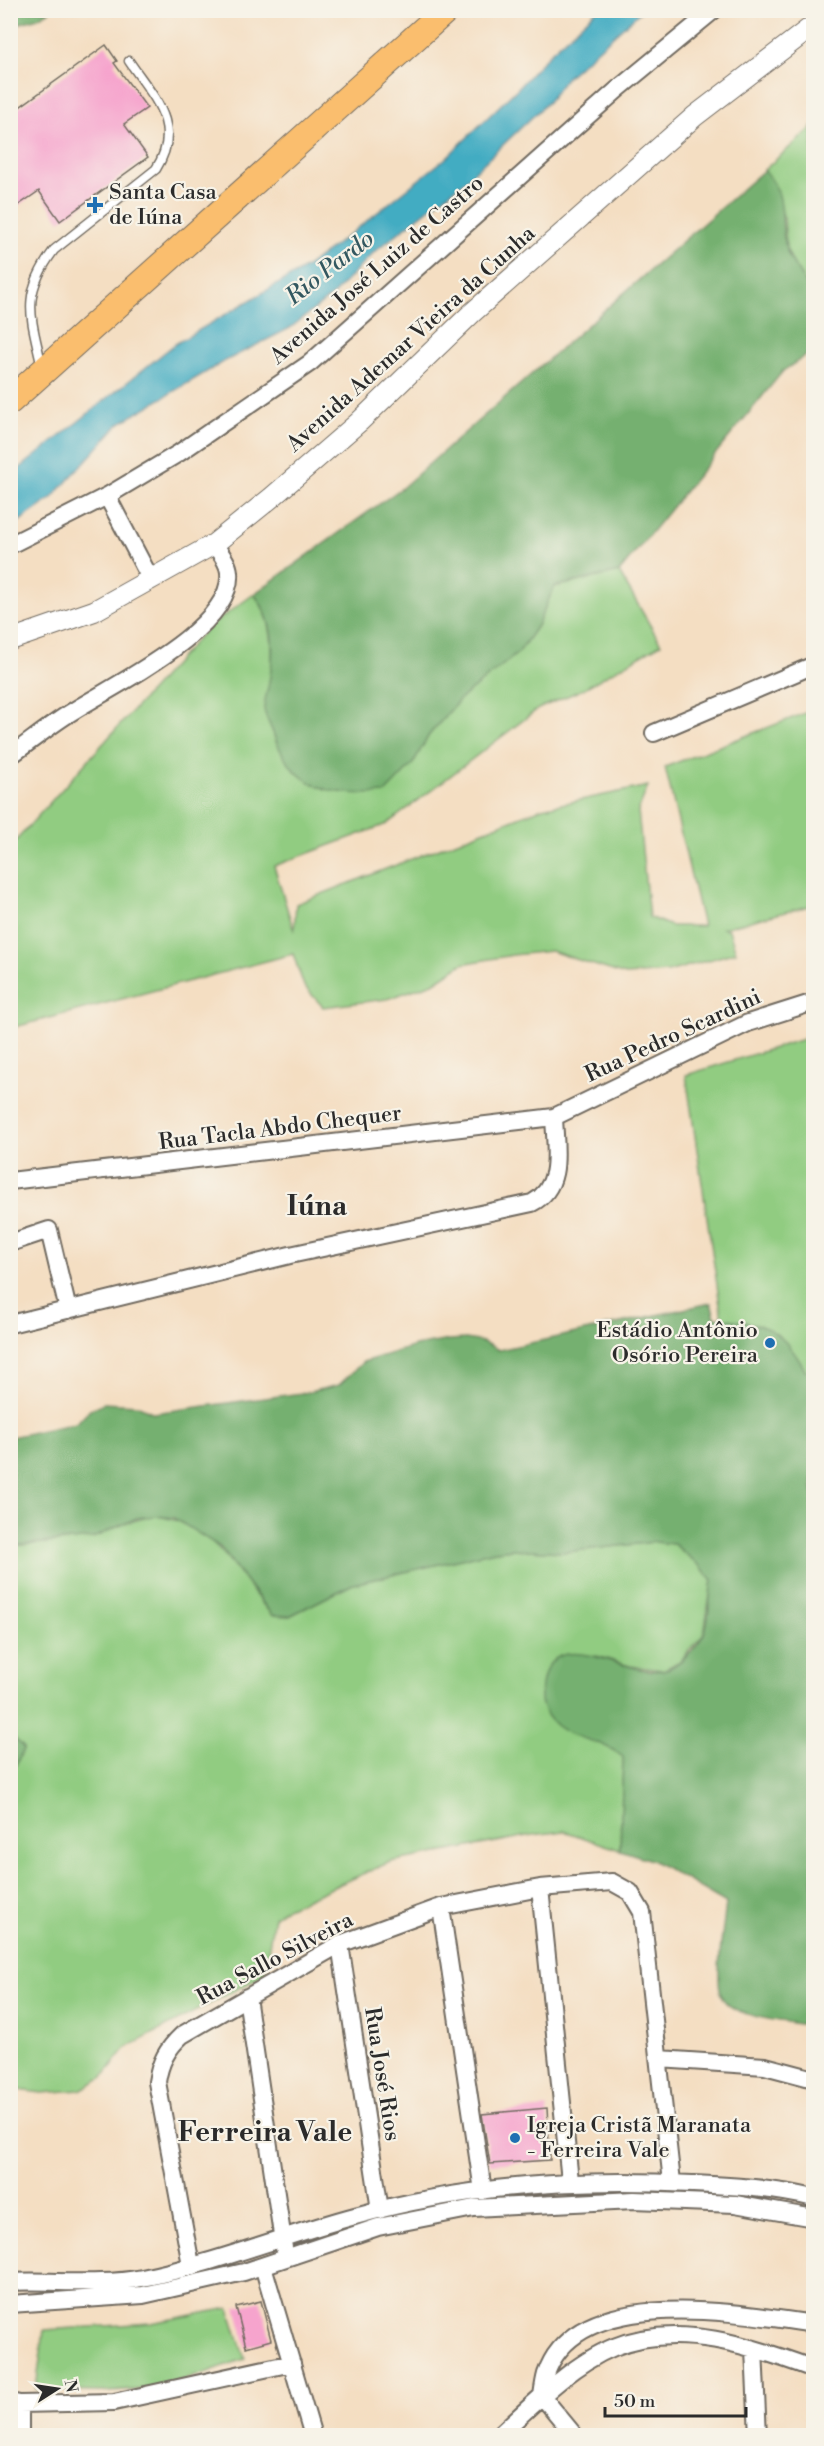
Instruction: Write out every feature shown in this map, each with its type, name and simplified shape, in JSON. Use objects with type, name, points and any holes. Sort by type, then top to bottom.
[{"type":"main road","points":[[10,401],[446,10]]},
{"type":"street","name":"Avenida José Luiz de Castro","points":[[10,545],[107,496],[179,453],[310,363],[618,88],[714,10]]},
{"type":"street","name":"Avenida Ademar Vieira da Cunha","points":[[10,640],[94,611],[214,544],[359,422],[472,314],[695,116],[813,25]]},
{"type":"street","points":[[107,496],[151,580]]},
{"type":"street","points":[[10,756],[68,714],[192,636],[221,603],[228,582],[226,562],[214,544]]},
{"type":"street","points":[[654,733],[813,665]]},
{"type":"street","name":"Rua Pedro Scardini","points":[[554,1118],[748,1023],[813,1002]]},
{"type":"street","points":[[10,1324],[290,1255],[532,1203],[544,1197],[551,1187],[556,1169],[554,1118]]},
{"type":"street","name":"Rua Tacla Abdo Chequer","points":[[10,1181],[554,1118]]},
{"type":"street","points":[[10,1242],[49,1230],[68,1310]]},
{"type":"street","name":"Rua Sallo Silveira","points":[[191,2265],[157,2082],[163,2058],[171,2045],[182,2035],[340,1944],[441,1907],[540,1888],[612,1882],[630,1892],[642,1912],[658,2059]]},
{"type":"street","points":[[540,1888],[570,2181]]},
{"type":"street","points":[[441,1907],[483,2191]]},
{"type":"street","name":"Rua José Rios","points":[[340,1944],[380,2210]]},
{"type":"street","points":[[247,1997],[286,2258]]},
{"type":"street","points":[[672,2182],[658,2059],[765,2066],[813,2079]]},
{"type":"street","points":[[10,2282],[123,2280],[191,2265],[380,2210],[483,2191],[570,2181],[672,2182],[756,2189],[813,2198]]},
{"type":"street","points":[[10,2304],[143,2295],[263,2266],[378,2227],[440,2213],[500,2206],[622,2200],[709,2202],[760,2207],[813,2217]]},
{"type":"street","points":[[263,2266],[313,2436]]},
{"type":"street","points":[[542,2396],[546,2373],[559,2352],[579,2333],[606,2321],[636,2314],[681,2310],[813,2324]]},
{"type":"street","points":[[498,2436],[542,2396],[590,2360],[613,2347],[630,2342],[668,2337],[703,2337],[754,2349],[813,2369]]},
{"type":"street","points":[[754,2349],[758,2436]]},
{"type":"street","points":[[20,2436],[15,2403],[114,2402],[292,2363]]},
{"type":"street","points":[[542,2396],[576,2436]]},
{"type":"lane","points":[[43,373],[30,312],[31,290],[41,268],[54,250],[156,169],[165,154],[168,129],[163,112],[129,60]]},
{"type":"green space","points":[[11,10],[50,11],[38,18],[11,26]]},
{"type":"green space","points":[[813,127],[813,298],[799,276],[786,248],[784,218],[764,170]]},
{"type":"green space","points":[[764,170],[772,180],[780,198],[788,255],[814,300],[813,351],[783,371],[619,572],[554,587],[537,626],[519,652],[460,699],[429,735],[412,765],[385,793],[332,791],[304,779],[292,768],[282,753],[264,709],[272,658],[272,636],[266,614],[254,594],[403,487]]},
{"type":"green space","points":[[619,572],[661,644],[581,690],[538,709],[387,824],[274,866],[294,931],[296,904],[542,808],[648,786],[638,811],[649,917],[671,926],[703,926],[665,767],[813,710],[813,905],[723,928],[729,930],[736,952],[668,972],[625,975],[551,951],[462,964],[433,983],[387,999],[323,1007],[304,986],[293,954],[11,1028],[11,846],[207,628],[254,594],[264,611],[270,628],[272,647],[270,704],[276,742],[412,765],[429,735],[460,699],[519,652],[537,626],[554,587]]},
{"type":"green space","name":"Estádio Antônio Osório Pereira","points":[[813,1036],[813,1612],[766,1617],[686,1075]]},
{"type":"green space","points":[[711,1303],[715,1317],[758,1325],[778,1335],[796,1355],[805,1370],[813,1374],[813,2026],[750,2015],[737,2010],[722,1997],[719,1978],[720,1951],[726,1903],[654,1861],[620,1850],[623,1757],[606,1746],[564,1731],[545,1712],[542,1704],[541,1695],[546,1671],[556,1658],[571,1654],[588,1655],[646,1670],[663,1670],[680,1661],[697,1645],[706,1628],[712,1580],[701,1567],[674,1544],[655,1542],[564,1552],[512,1549],[495,1551],[353,1584],[289,1616],[272,1615],[220,1547],[174,1518],[156,1516],[137,1518],[93,1538],[11,1546],[11,1437],[76,1423],[88,1411],[103,1403],[137,1405],[154,1413],[309,1392],[339,1385],[363,1362],[415,1346],[466,1339],[483,1342],[499,1350]]},
{"type":"green space","points":[[156,1516],[177,1521],[195,1529],[210,1540],[272,1615],[290,1616],[353,1584],[495,1551],[512,1549],[564,1552],[655,1542],[674,1544],[701,1567],[712,1580],[704,1634],[680,1661],[663,1670],[630,1666],[597,1656],[548,1665],[542,1688],[543,1705],[550,1717],[561,1726],[608,1747],[623,1757],[620,1850],[564,1831],[390,1862],[282,1910],[274,1917],[264,1975],[126,2048],[102,2078],[80,2090],[42,2093],[11,2089],[10,1775],[24,1748],[11,1735],[11,1546],[76,1539]]},
{"type":"green space","points":[[11,1735],[24,1748],[11,1775]]},
{"type":"green space","points":[[229,2308],[245,2359],[185,2380],[149,2388],[101,2392],[36,2389],[44,2330],[151,2323]]},
{"type":"water","name":"Rio Pardo","points":[[597,10],[641,11],[566,78],[548,102],[466,180],[374,252],[334,294],[290,328],[225,361],[120,423],[51,499],[11,527],[11,476],[15,472],[175,344],[305,268],[446,158],[517,89],[552,51]]},
{"type":"building","points":[[106,45],[117,61],[114,63],[147,108],[124,124],[148,157],[60,221],[39,191],[10,211],[10,114]]},
{"type":"building","name":"Igreja Cristã Maranata - Ferreira Vale","points":[[547,2108],[550,2160],[490,2164],[482,2114]]},
{"type":"building","points":[[261,2301],[271,2340],[246,2347],[236,2307]]},
{"type":"place","name":"Santa Casa de Iúna","points":[[95,205]]},
{"type":"place","name":"Estádio Antônio Osório Pereira","points":[[770,1343]]},
{"type":"place","name":"Igreja Cristã Maranata - Ferreira Vale","points":[[515,2138]]},
{"type":"district","name":"Iúna","points":[[317,1206]]},
{"type":"district","name":"Ferreira Vale","points":[[265,2132]]}]
